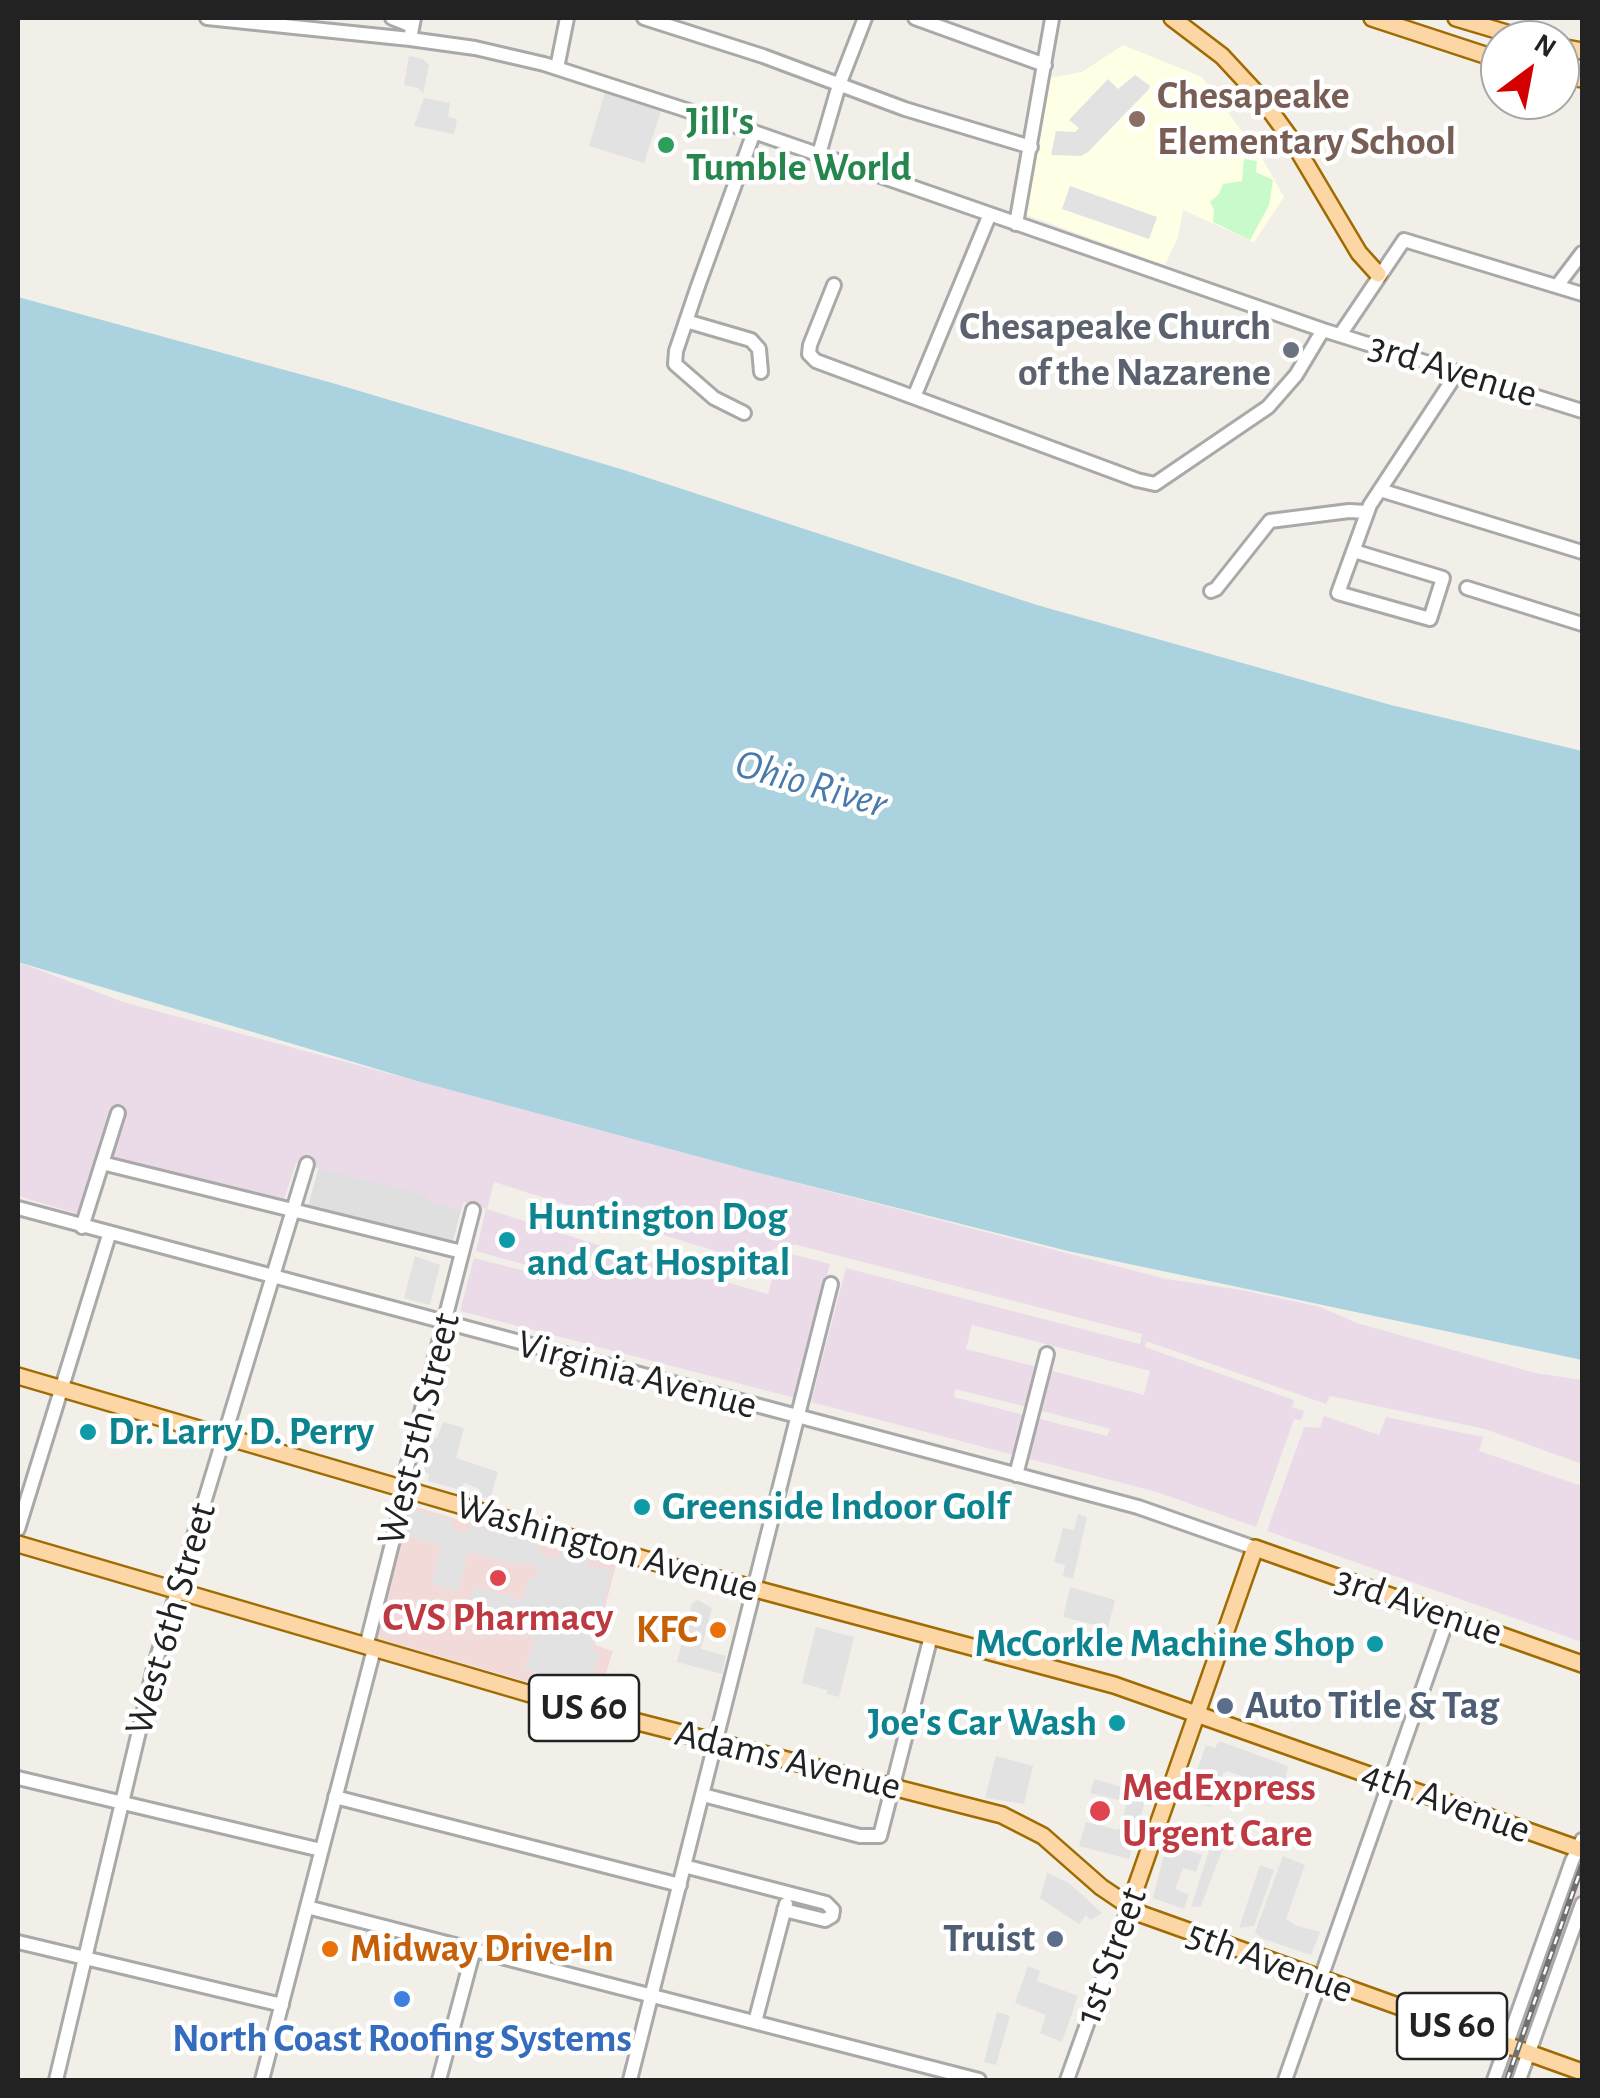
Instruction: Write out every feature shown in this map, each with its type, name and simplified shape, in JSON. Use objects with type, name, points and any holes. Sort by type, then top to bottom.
[{"type":"main road","points":[[1172,18],[1222,56],[1261,98],[1359,254],[1378,274]]},
{"type":"main road","points":[[1372,18],[1480,53]]},
{"type":"main road","points":[[1456,18],[1480,25]]},
{"type":"main road","name":"Washington Avenue","points":[[18,1376],[754,1589],[1112,1684],[1197,1714]]},
{"type":"main road","name":"Adams Avenue","points":[[18,1544],[370,1648],[983,1810],[1019,1822],[1054,1844],[1129,1908]]},
{"type":"main road","name":"3rd Avenue","points":[[1255,1548],[1582,1664]]},
{"type":"main road","name":"1st Street","points":[[1129,1908],[1255,1548]]},
{"type":"main road","name":"4th Avenue","points":[[1197,1714],[1581,1846]]},
{"type":"main road","name":"5th Avenue","points":[[1129,1908],[1161,1923],[1582,2072]]},
{"type":"street","points":[[207,18],[412,27]]},
{"type":"street","points":[[392,18],[412,27]]},
{"type":"street","points":[[557,68],[567,18]]},
{"type":"street","points":[[644,18],[763,56],[905,109],[1031,146]]},
{"type":"street","points":[[819,154],[839,85],[865,18]]},
{"type":"street","points":[[916,18],[1045,65]]},
{"type":"street","points":[[1016,224],[1052,19]]},
{"type":"street","name":"3rd Avenue","points":[[412,27],[475,48],[557,68],[754,132],[1323,330],[1582,411]]},
{"type":"street","points":[[744,413],[714,398],[675,364],[686,321],[754,132]]},
{"type":"street","points":[[914,397],[990,214]]},
{"type":"street","points":[[1340,335],[1404,240],[1582,294]]},
{"type":"street","points":[[1557,286],[1582,252]]},
{"type":"street","points":[[834,285],[814,331],[809,354],[826,367],[1155,484],[1268,408],[1296,375],[1323,330]]},
{"type":"street","points":[[686,321],[751,340],[759,349],[761,372]]},
{"type":"street","points":[[1354,550],[1442,578],[1430,619],[1338,592],[1366,512],[1456,372]]},
{"type":"street","points":[[1380,490],[1582,552]]},
{"type":"street","points":[[1211,592],[1270,521],[1349,510],[1366,512]]},
{"type":"street","points":[[1468,588],[1582,624]]},
{"type":"street","points":[[82,1228],[118,1113]]},
{"type":"street","points":[[102,1163],[462,1252]]},
{"type":"street","name":"West 6th Street","points":[[56,2080],[176,1591],[307,1164]]},
{"type":"street","name":"Virginia Avenue","points":[[18,1208],[1156,1512],[1255,1548]]},
{"type":"street","name":"West 5th Street","points":[[262,2080],[335,1797],[404,1490],[473,1210]]},
{"type":"street","points":[[18,1529],[109,1235]]},
{"type":"street","points":[[630,2080],[831,1284]]},
{"type":"street","points":[[1016,1475],[1047,1354]]},
{"type":"street","points":[[1285,2080],[1448,1617]]},
{"type":"street","points":[[703,1795],[860,1836],[880,1836],[931,1636]]},
{"type":"street","points":[[18,1778],[321,1850]]},
{"type":"street","points":[[335,1797],[680,1885]]},
{"type":"street","points":[[1494,2080],[1581,1846]]},
{"type":"street","points":[[684,1866],[829,1904],[833,1913],[825,1920],[784,1910]]},
{"type":"street","points":[[755,2022],[789,1893]]},
{"type":"street","points":[[1519,2080],[1582,1904]]},
{"type":"street","points":[[307,1907],[978,2080]]},
{"type":"street","name":"1st Street","points":[[1067,2080],[1129,1908]]},
{"type":"street","points":[[18,1942],[282,2005]]},
{"type":"street","points":[[440,2080],[474,1949]]},
{"type":"shaded area","name":"Chesapeake Elementary School","points":[[1123,45],[1202,77],[1263,160],[1284,197],[1254,242],[1183,210],[1178,237],[1165,265],[1024,214],[1050,78],[1082,72]]},
{"type":"shaded area","points":[[409,56],[423,59],[429,65],[423,94],[418,88],[404,85]]},
{"type":"shaded area","points":[[1135,75],[1149,89],[1088,152],[1081,156],[1051,155],[1056,131],[1075,132],[1079,128],[1069,120],[1108,79],[1118,89]]},
{"type":"shaded area","points":[[605,92],[661,111],[644,163],[589,146]]},
{"type":"shaded area","points":[[424,98],[450,103],[448,117],[457,119],[454,134],[414,126]]},
{"type":"shaded area","points":[[1070,186],[1157,217],[1149,239],[1062,209]]},
{"type":"shaded area","points":[[18,962],[123,1002],[759,1173],[1166,1279],[1320,1307],[1357,1323],[1535,1373],[1582,1380],[1582,1464],[1485,1429],[1330,1396],[1326,1404],[1146,1341],[1145,1347],[1294,1400],[1292,1407],[1304,1411],[1301,1420],[1294,1419],[1256,1527],[1157,1492],[1026,1458],[1036,1418],[1107,1436],[1110,1429],[1039,1410],[1049,1370],[1144,1395],[1150,1371],[972,1325],[966,1349],[1037,1367],[1027,1407],[955,1389],[954,1397],[1024,1415],[1014,1455],[811,1402],[846,1268],[1140,1344],[1142,1334],[793,1244],[792,1248],[781,1245],[750,1262],[494,1182],[487,1209],[768,1294],[780,1251],[830,1264],[795,1398],[460,1311],[474,1258],[553,1278],[555,1273],[476,1251],[486,1209],[464,1202],[461,1210],[427,1201],[428,1195],[296,1163],[283,1203],[111,1159],[124,1118],[113,1115],[81,1215],[18,1196]]},
{"type":"shaded area","points":[[319,1167],[429,1195],[428,1201],[461,1210],[452,1245],[307,1209]]},
{"type":"shaded area","points":[[415,1256],[440,1265],[430,1305],[404,1298]]},
{"type":"shaded area","points":[[1324,1416],[1379,1435],[1386,1417],[1483,1437],[1479,1451],[1582,1486],[1582,1642],[1267,1531],[1304,1427],[1320,1428]]},
{"type":"shaded area","points":[[443,1422],[464,1428],[456,1458],[498,1472],[490,1499],[478,1496],[480,1489],[464,1483],[460,1490],[428,1481],[429,1474],[421,1471],[429,1439],[437,1438]]},
{"type":"shaded area","points":[[409,1505],[616,1565],[595,1645],[613,1651],[597,1702],[375,1638]]},
{"type":"shaded area","points":[[409,1509],[452,1520],[452,1529],[466,1533],[469,1525],[539,1544],[538,1552],[551,1557],[561,1558],[563,1551],[587,1558],[588,1566],[612,1570],[592,1650],[600,1652],[586,1692],[532,1678],[533,1671],[525,1669],[535,1639],[464,1619],[473,1587],[523,1600],[528,1579],[535,1579],[534,1565],[525,1561],[522,1566],[468,1552],[458,1591],[431,1584],[441,1545],[404,1535]]},
{"type":"shaded area","points":[[1078,1514],[1087,1517],[1073,1579],[1063,1576],[1065,1565],[1054,1562],[1063,1528],[1074,1530]]},
{"type":"shaded area","points":[[1070,1587],[1115,1600],[1108,1628],[1063,1617]]},
{"type":"shaded area","points":[[698,1600],[712,1608],[701,1649],[726,1656],[722,1674],[677,1662],[692,1603]]},
{"type":"shaded area","points":[[816,1627],[854,1637],[839,1697],[802,1683]]},
{"type":"shaded area","points":[[1219,1741],[1288,1766],[1283,1791],[1227,1771],[1212,1807],[1186,1801],[1206,1745],[1215,1748]]},
{"type":"shaded area","points":[[996,1756],[1033,1766],[1024,1804],[985,1798]]},
{"type":"shaded area","points":[[1094,1779],[1147,1794],[1129,1859],[1079,1846],[1086,1822],[1119,1830],[1127,1802],[1090,1793]]},
{"type":"shaded area","points":[[1214,1835],[1226,1840],[1201,1906],[1191,1907]]},
{"type":"shaded area","points":[[1167,1843],[1202,1855],[1196,1872],[1183,1868],[1175,1889],[1189,1895],[1184,1909],[1153,1898]]},
{"type":"shaded area","points":[[1283,1856],[1305,1865],[1286,1919],[1320,1932],[1311,1955],[1261,1938],[1255,1932]]},
{"type":"shaded area","points":[[1260,1865],[1274,1870],[1254,1926],[1239,1928]]},
{"type":"shaded area","points":[[1573,1865],[1582,1869],[1582,1901],[1535,2035],[1516,2028]]},
{"type":"shaded area","points":[[1047,1873],[1069,1883],[1102,1913],[1091,1920],[1086,1915],[1079,1924],[1040,1898]]},
{"type":"shaded area","points":[[1028,1966],[1040,1971],[1037,1981],[1078,1996],[1062,2042],[1040,2033],[1046,2015],[1015,2003]]},
{"type":"shaded area","points":[[997,2012],[1010,2016],[996,2065],[984,2062]]},
{"type":"green space","points":[[1244,159],[1257,161],[1256,172],[1273,180],[1269,205],[1250,240],[1213,222],[1210,202],[1223,184],[1242,181]]},
{"type":"water","name":"Ohio River","points":[[18,297],[336,384],[624,470],[1037,605],[1391,705],[1582,751],[1582,1360],[1068,1251],[759,1173],[417,1081],[18,962]]},
{"type":"railway","points":[[1507,2080],[1582,1866]]},
{"type":"place","name":"Chesapeake Elementary School","points":[[1137,119]]},
{"type":"place","name":"Jill's Tumble World","points":[[666,145]]},
{"type":"place","name":"Chesapeake Church of the Nazarene","points":[[1291,350]]},
{"type":"place","name":"Huntington Dog and Cat Hospital","points":[[507,1240]]},
{"type":"place","name":"Dr. Larry D. Perry","points":[[88,1432]]},
{"type":"place","name":"Greenside Indoor Golf","points":[[642,1507]]},
{"type":"place","name":"CVS Pharmacy","points":[[498,1578]]},
{"type":"place","name":"KFC","points":[[718,1630]]},
{"type":"place","name":"McCorkle Machine Shop","points":[[1375,1644]]},
{"type":"place","name":"Auto Title & Tag","points":[[1225,1706]]},
{"type":"place","name":"Joe's Car Wash","points":[[1117,1723]]},
{"type":"place","name":"MedExpress Urgent Care","points":[[1100,1811]]},
{"type":"place","name":"Truist","points":[[1055,1939]]},
{"type":"place","name":"Midway Drive-In","points":[[330,1949]]},
{"type":"place","name":"North Coast Roofing Systems","points":[[402,1999]]}]
